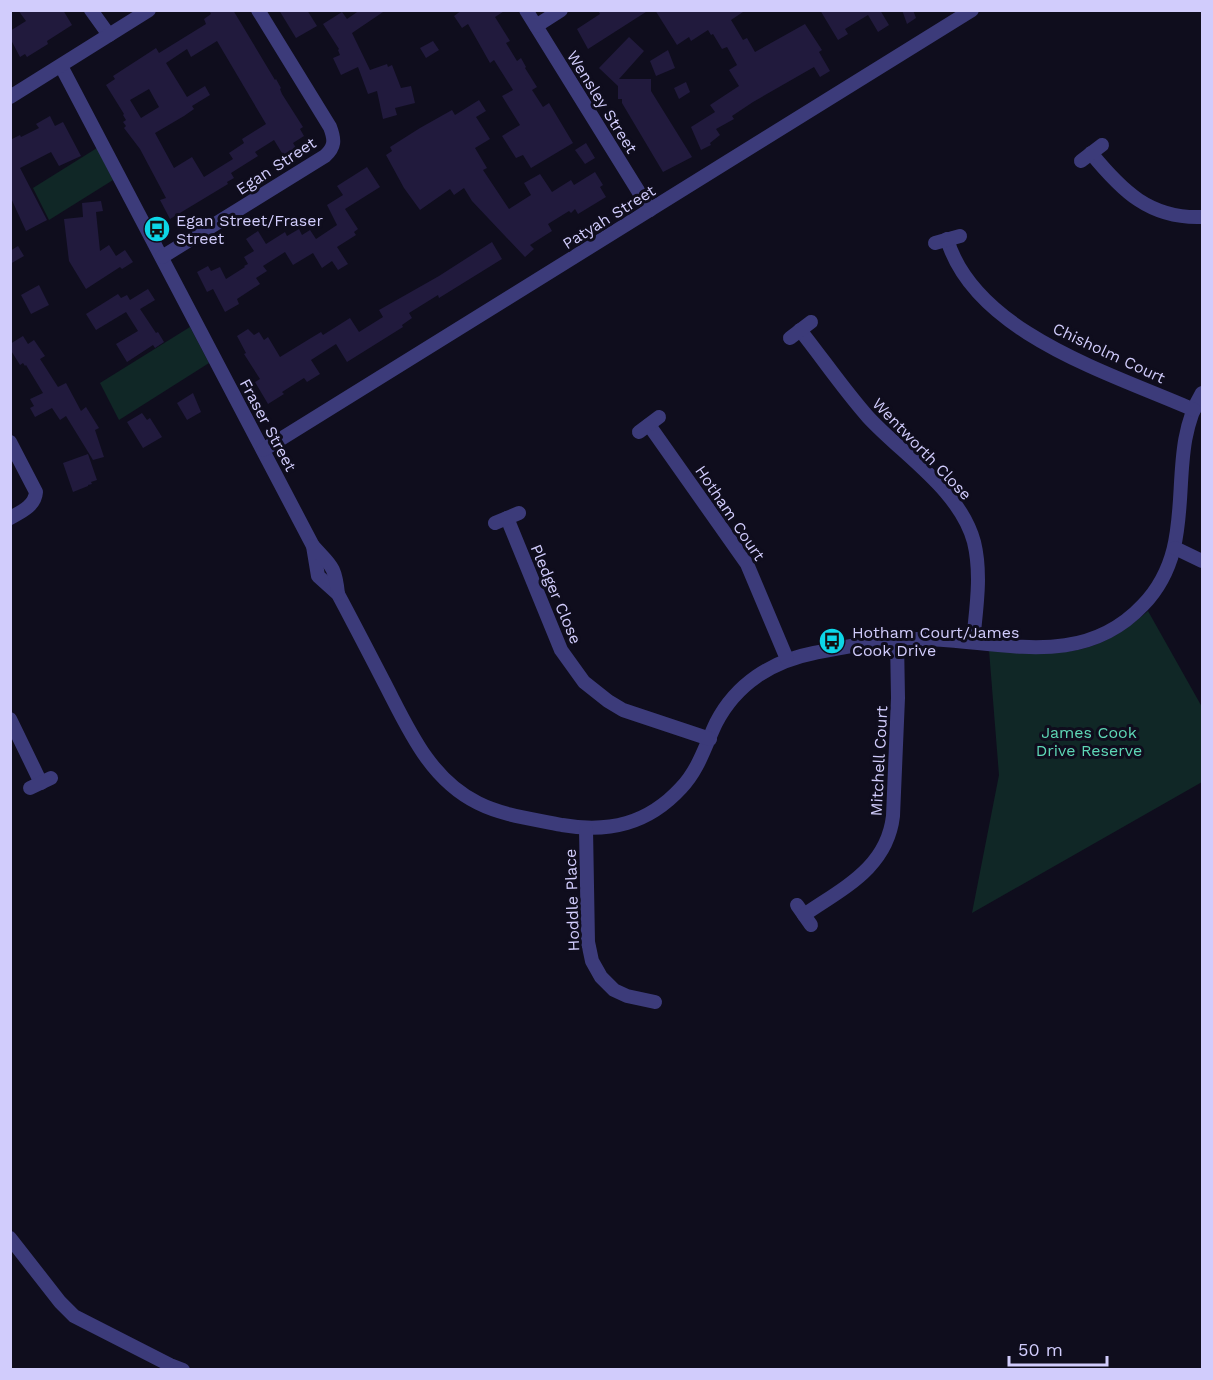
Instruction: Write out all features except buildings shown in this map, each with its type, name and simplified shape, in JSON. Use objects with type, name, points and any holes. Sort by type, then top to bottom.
[{"type":"street","points":[[91,10],[109,35]]},
{"type":"street","points":[[10,97],[148,10]]},
{"type":"street","name":"Egan Street","points":[[162,257],[325,156],[333,147],[334,141],[330,128],[258,10]]},
{"type":"street","name":"Wensley Street","points":[[526,10],[650,210]]},
{"type":"street","points":[[536,26],[561,10]]},
{"type":"street","name":"Patyah Street","points":[[262,450],[972,10]]},
{"type":"street","name":"Fraser Street","points":[[61,66],[313,546],[318,576],[338,594],[415,741],[434,768],[455,788],[498,812],[586,829],[637,820],[666,802],[689,779],[698,766],[726,706],[737,693],[764,671],[787,660],[814,653],[897,640],[925,639],[1038,648],[1063,647],[1084,642],[1108,632],[1130,618],[1144,604],[1157,588],[1167,569],[1179,527],[1184,457],[1194,410],[1203,393]]},
{"type":"street","points":[[1091,153],[1117,184],[1140,202],[1176,215],[1203,217]]},
{"type":"street","name":"Chisholm Court","points":[[948,239],[954,259],[967,281],[997,312],[1059,351],[1194,410]]},
{"type":"street","name":"Wentworth Close","points":[[800,330],[870,419],[948,495],[960,510],[973,541],[977,560],[974,642]]},
{"type":"street","name":"Hotham Court","points":[[649,424],[747,564],[787,660]]},
{"type":"street","points":[[10,442],[36,492],[33,502],[10,518]]},
{"type":"street","name":"Pledger Close","points":[[507,518],[561,650],[584,682],[623,710],[710,739]]},
{"type":"street","points":[[1174,548],[1203,561]]},
{"type":"street","name":"Mitchell Court","points":[[804,915],[870,867],[878,858],[890,835],[893,816],[898,698],[897,640]]},
{"type":"street","points":[[10,718],[40,783]]},
{"type":"street","name":"Hoddle Place","points":[[586,829],[588,942],[592,961],[601,977],[614,990],[627,996],[656,1001]]},
{"type":"street","points":[[10,1238],[60,1302],[74,1316],[183,1370]]},
{"type":"green space","points":[[97,148],[113,180],[49,220],[33,188]]},
{"type":"green space","points":[[190,327],[209,363],[119,420],[100,383]]},
{"type":"green space","name":"James Cook Drive Reserve","points":[[1148,611],[1202,707],[1202,782],[972,913],[999,775],[989,650],[1035,653],[1073,651],[1110,638]]},
{"type":"place","name":"Egan Street/Fraser Street","points":[[157,229]]},
{"type":"place","name":"Hotham Court/James Cook Drive","points":[[832,641]]}]
